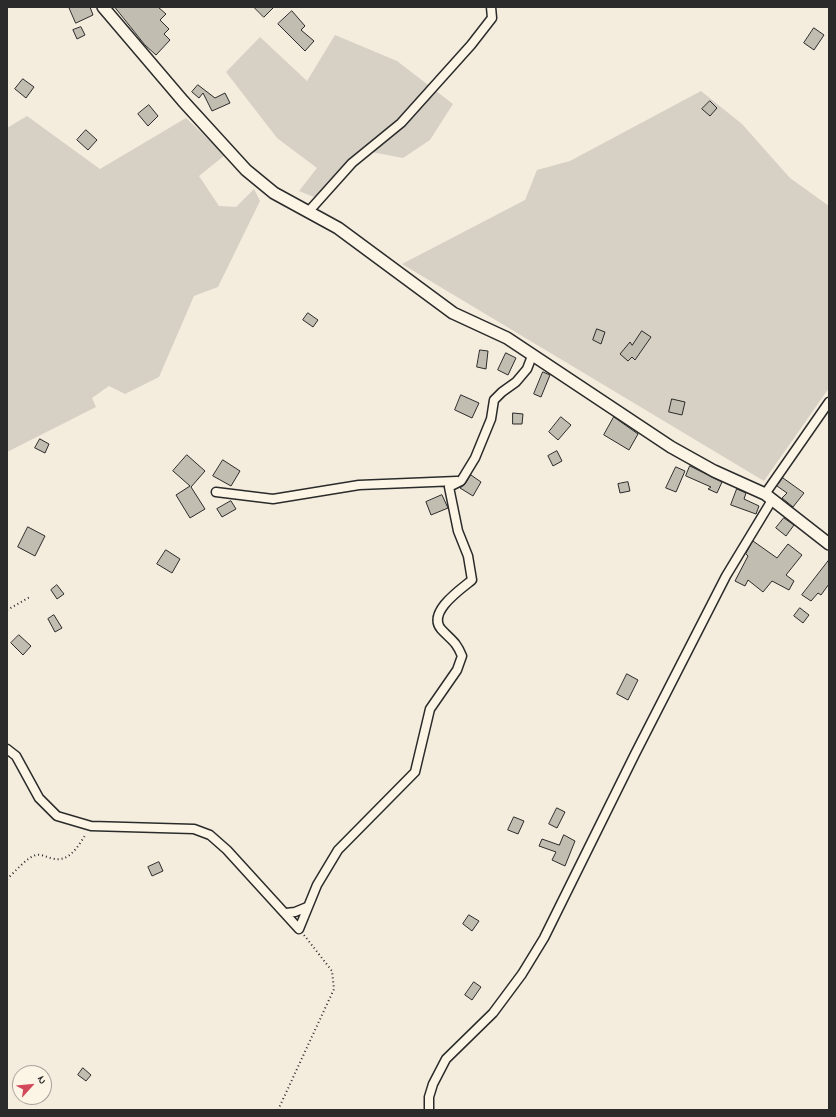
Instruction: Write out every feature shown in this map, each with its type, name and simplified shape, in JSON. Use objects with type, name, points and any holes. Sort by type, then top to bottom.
[{"type":"street","points":[[103,7],[182,101],[246,170],[274,193],[338,228],[453,313],[506,338],[671,447],[768,497],[829,544]]},
{"type":"street","points":[[309,211],[352,163],[401,123],[471,45],[492,18],[491,7]]},
{"type":"street","points":[[299,929],[317,885],[338,850],[415,772],[430,709],[458,670],[462,656],[456,642],[440,627],[438,619],[446,601],[472,580],[468,556],[458,531],[449,487],[461,481],[483,440],[491,419],[494,400],[516,382],[527,368],[532,356]]},
{"type":"street","points":[[428,1110],[432,1084],[446,1059],[493,1013],[522,974],[544,938],[631,761],[768,497],[829,402]]},
{"type":"street","points":[[216,492],[274,499],[359,486],[461,481]]},
{"type":"street","points":[[7,749],[16,756],[39,798],[57,816],[91,826],[194,829],[210,835],[227,850],[299,929]]},
{"type":"street","points":[[286,913],[295,912],[307,907]]},
{"type":"path","points":[[7,610],[30,597]]},
{"type":"path","points":[[7,879],[32,856],[38,854],[54,859],[68,857],[74,852],[91,826]]},
{"type":"path","points":[[278,1110],[334,989],[332,971],[299,929]]},
{"type":"shaded area","points":[[335,35],[397,61],[453,104],[430,140],[403,158],[361,150],[314,197],[299,191],[317,168],[277,138],[226,72],[260,37],[307,81]]},
{"type":"shaded area","points":[[701,91],[742,124],[790,178],[829,206],[829,388],[764,481],[402,264],[525,200],[537,170],[570,161]]},
{"type":"shaded area","points":[[27,116],[100,169],[186,118],[225,155],[199,176],[219,206],[236,207],[254,189],[260,201],[218,287],[194,296],[159,377],[125,394],[109,386],[92,398],[96,407],[7,452],[7,128]]},
{"type":"building","points":[[69,7],[90,7],[93,15],[76,23]]},
{"type":"building","points":[[115,7],[158,7],[166,14],[160,20],[169,29],[164,34],[170,40],[156,55],[145,45]]},
{"type":"building","points":[[254,7],[274,7],[264,17]]},
{"type":"building","points":[[292,11],[305,26],[301,30],[314,41],[305,51],[278,24]]},
{"type":"building","points":[[81,27],[85,35],[77,39],[73,30]]},
{"type":"building","points":[[814,28],[824,35],[814,50],[804,43]]},
{"type":"building","points":[[23,79],[34,87],[26,98],[15,89]]},
{"type":"building","points":[[198,85],[215,98],[225,93],[230,103],[212,111],[203,93],[199,98],[192,92]]},
{"type":"building","points":[[710,101],[717,108],[710,116],[702,109]]},
{"type":"building","points":[[149,105],[158,116],[148,126],[138,114]]},
{"type":"building","points":[[86,130],[97,140],[88,150],[77,140]]},
{"type":"building","points":[[308,313],[318,320],[313,327],[303,320]]},
{"type":"building","points":[[597,329],[605,332],[601,344],[593,340]]},
{"type":"building","points":[[642,331],[651,337],[635,360],[632,357],[628,361],[620,354],[630,342],[632,345]]},
{"type":"building","points":[[480,350],[488,351],[486,369],[477,367]]},
{"type":"building","points":[[506,353],[516,358],[508,375],[498,370]]},
{"type":"building","points":[[543,372],[550,375],[541,397],[534,394]]},
{"type":"building","points":[[461,395],[479,403],[472,418],[455,410]]},
{"type":"building","points":[[672,399],[685,402],[682,415],[669,412]]},
{"type":"building","points":[[513,413],[523,414],[522,424],[513,424]]},
{"type":"building","points":[[561,417],[571,425],[558,440],[549,432]]},
{"type":"building","points":[[614,417],[638,434],[629,450],[604,435]]},
{"type":"building","points":[[40,439],[49,444],[45,453],[35,448]]},
{"type":"building","points":[[557,451],[562,461],[553,466],[548,456]]},
{"type":"building","points":[[187,455],[205,471],[191,487],[205,509],[190,518],[176,495],[190,486],[173,471]]},
{"type":"building","points":[[223,460],[240,471],[231,486],[213,476]]},
{"type":"building","points":[[690,466],[722,482],[717,493],[708,489],[711,487],[686,476]]},
{"type":"building","points":[[676,467],[685,471],[676,492],[666,488]]},
{"type":"building","points":[[471,475],[481,482],[473,496],[460,488],[465,484]]},
{"type":"building","points":[[783,478],[804,493],[793,507],[782,498],[787,493],[777,486]]},
{"type":"building","points":[[628,482],[630,491],[620,493],[618,484]]},
{"type":"building","points":[[737,489],[746,493],[744,499],[759,506],[756,514],[731,505]]},
{"type":"building","points":[[442,495],[448,508],[431,515],[426,502]]},
{"type":"building","points":[[231,501],[236,509],[222,517],[217,509]]},
{"type":"building","points":[[784,518],[794,525],[786,536],[776,528]]},
{"type":"building","points":[[28,527],[45,536],[35,556],[18,547]]},
{"type":"building","points":[[753,541],[777,558],[788,544],[802,555],[786,575],[794,581],[789,590],[772,581],[763,592],[748,580],[745,586],[735,581],[748,556],[746,554]]},
{"type":"building","points":[[166,550],[180,559],[172,573],[157,564]]},
{"type":"building","points":[[829,560],[829,584],[821,595],[818,593],[811,601],[802,595]]},
{"type":"building","points":[[57,585],[64,594],[57,599],[51,590]]},
{"type":"building","points":[[800,608],[809,615],[803,623],[794,616]]},
{"type":"building","points":[[54,615],[62,628],[55,632],[48,619]]},
{"type":"building","points":[[19,635],[31,646],[23,655],[11,643]]},
{"type":"building","points":[[627,674],[638,680],[628,700],[617,694]]},
{"type":"building","points":[[557,808],[565,812],[557,828],[549,824]]},
{"type":"building","points":[[514,817],[524,821],[518,834],[508,830]]},
{"type":"building","points":[[564,835],[575,841],[565,866],[552,860],[556,852],[539,846],[542,839],[559,845]]},
{"type":"building","points":[[159,862],[163,871],[152,876],[148,867]]},
{"type":"building","points":[[469,915],[479,921],[472,931],[463,924]]},
{"type":"building","points":[[474,982],[481,987],[472,1000],[465,995]]},
{"type":"building","points":[[83,1068],[91,1075],[86,1081],[78,1075]]}]
